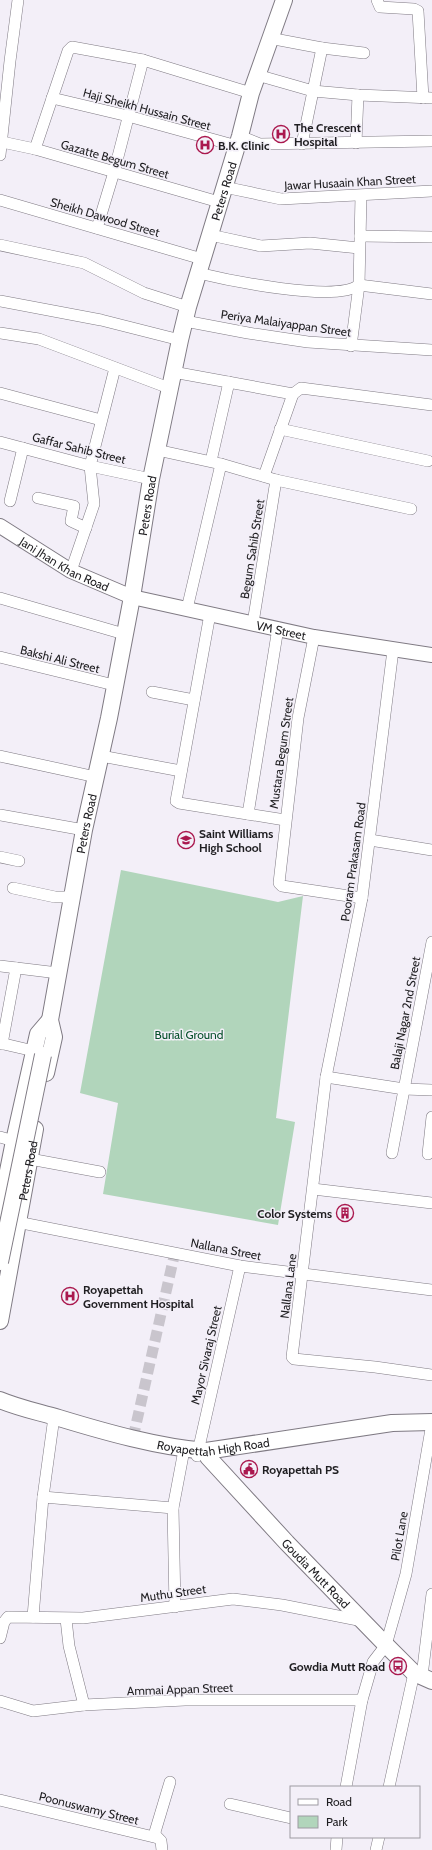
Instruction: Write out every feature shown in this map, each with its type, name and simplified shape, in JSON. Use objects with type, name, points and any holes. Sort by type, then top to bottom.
[{"type":"main road","name":"Peters Road","points":[[0,1321],[54,1037],[50,1020],[58,973],[84,830],[101,756],[132,597],[151,479],[169,388],[186,314],[251,93],[269,38],[284,0]]},
{"type":"main road","points":[[0,1262],[38,1053],[50,1020]]},
{"type":"main road","name":"Peters Road","points":[[0,1211],[7,1139],[38,1053]]},
{"type":"main road","name":"Royapettah High Road","points":[[0,1400],[36,1413],[53,1422]]},
{"type":"main road","name":"Royapettah High Road","points":[[0,1411],[53,1422],[85,1426],[196,1453],[397,1428],[431,1427]]},
{"type":"main road","name":"Goudia Mutt Road","points":[[196,1453],[386,1645],[423,1677]]},
{"type":"street","points":[[0,155],[18,0]]},
{"type":"street","points":[[257,75],[313,91],[358,95],[427,98],[418,11],[414,9],[382,7],[378,5],[378,0]]},
{"type":"street","points":[[269,38],[322,48],[364,53]]},
{"type":"street","points":[[35,149],[70,48],[143,60],[251,93]]},
{"type":"street","points":[[302,144],[322,48]]},
{"type":"street","points":[[97,228],[114,172],[143,60]]},
{"type":"street","points":[[356,143],[358,95]]},
{"type":"street","name":"Haji Sheikh Hussain Street","points":[[52,98],[238,141],[260,144],[356,143],[432,140]]},
{"type":"street","name":"Gazatte Begum Street","points":[[2,142],[35,149],[114,172],[221,195]]},
{"type":"street","name":"Jawar Husaain Khan Street","points":[[221,195],[281,200],[432,191]]},
{"type":"street","points":[[350,346],[359,285],[361,196]]},
{"type":"street","name":"Sheikh Dawood Street","points":[[0,200],[97,228],[200,266],[238,282],[291,290],[338,290],[355,288],[359,285]]},
{"type":"street","points":[[210,236],[261,246],[310,243],[359,248]]},
{"type":"street","points":[[360,236],[432,237]]},
{"type":"street","name":"Periya Malaiyappan Street","points":[[0,245],[84,264],[186,314],[248,333],[308,342],[350,346],[432,350]]},
{"type":"street","points":[[359,285],[432,294]]},
{"type":"street","points":[[0,301],[101,320],[180,340]]},
{"type":"street","points":[[0,333],[39,339],[169,388]]},
{"type":"street","points":[[71,571],[94,504],[90,466],[115,368]]},
{"type":"street","points":[[173,372],[293,394]]},
{"type":"street","points":[[187,609],[216,462],[229,382]]},
{"type":"street","points":[[264,476],[293,394],[302,388],[432,405]]},
{"type":"street","points":[[0,393],[102,420]]},
{"type":"street","points":[[280,429],[428,461]]},
{"type":"street","name":"Gaffar Sahib Street","points":[[0,442],[90,466],[151,479]]},
{"type":"street","points":[[10,500],[23,448]]},
{"type":"street","points":[[157,450],[216,462],[276,480],[411,508]]},
{"type":"street","name":"Begum Sahib Street","points":[[253,623],[276,480]]},
{"type":"street","points":[[38,498],[74,506],[71,521],[86,528]]},
{"type":"street","name":"Jani Jhan Khan Road","points":[[0,526],[71,571],[132,597]]},
{"type":"street","name":"VM Street","points":[[132,597],[314,637],[432,655]]},
{"type":"street","points":[[0,598],[124,634]]},
{"type":"street","points":[[210,614],[176,798],[179,803],[285,820]]},
{"type":"street","points":[[248,814],[278,628]]},
{"type":"street","name":"Mustara Begum Street","points":[[314,637],[298,718],[278,880],[280,885],[362,898]]},
{"type":"street","name":"Pooram Prakasam Road","points":[[326,1077],[362,898],[393,650]]},
{"type":"street","name":"Bakshi Ali Street","points":[[0,657],[114,685]]},
{"type":"street","points":[[152,692],[194,700]]},
{"type":"street","points":[[0,756],[96,777]]},
{"type":"street","points":[[101,756],[181,771]]},
{"type":"street","points":[[0,815],[84,830]]},
{"type":"street","points":[[370,840],[432,850]]},
{"type":"street","points":[[0,856],[19,861]]},
{"type":"street","points":[[13,888],[55,897],[72,897]]},
{"type":"street","name":"Balaji Nagar 2nd Street","points":[[392,1153],[430,965],[432,942]]},
{"type":"street","points":[[0,966],[58,973]]},
{"type":"street","points":[[16,968],[1,1043],[38,1053]]},
{"type":"street","points":[[326,1077],[404,1089],[432,1090]]},
{"type":"street","name":"Nallana Lane","points":[[326,1077],[292,1358],[432,1375]]},
{"type":"street","points":[[428,1154],[432,1117]]},
{"type":"street","points":[[30,1159],[100,1172]]},
{"type":"street","points":[[313,1189],[432,1203]]},
{"type":"street","name":"Nallana Street","points":[[0,1218],[18,1223],[240,1266],[432,1290]]},
{"type":"street","name":"Mayor Sivaraj Street","points":[[175,1607],[173,1508],[196,1453],[240,1266]]},
{"type":"street","points":[[32,1617],[43,1496],[53,1422]]},
{"type":"street","name":"Pilot Lane","points":[[386,1645],[406,1574],[431,1427]]},
{"type":"street","points":[[43,1496],[173,1508]]},
{"type":"street","points":[[390,1786],[423,1677],[432,1594]]},
{"type":"street","name":"Muthu Street","points":[[0,1638],[4,1622],[8,1617],[66,1619],[233,1599],[282,1605],[363,1621]]},
{"type":"street","points":[[66,1619],[70,1646],[84,1705]]},
{"type":"street","points":[[346,1786],[362,1700],[373,1662],[386,1645]]},
{"type":"street","name":"Ammai Appan Street","points":[[0,1701],[33,1711],[84,1705],[185,1700],[362,1700]]},
{"type":"street","points":[[162,1850],[162,1843],[156,1836],[156,1832],[170,1782]]},
{"type":"street","name":"Poonuswamy Street","points":[[0,1800],[158,1838]]},
{"type":"street","points":[[230,1804],[290,1818]]},
{"type":"street","points":[[336,1850],[337,1838]]},
{"type":"street","points":[[376,1850],[379,1838]]},
{"type":"green space","name":"Burial Ground","points":[[121,870],[278,902],[303,896],[276,1118],[295,1122],[278,1225],[103,1194],[118,1103],[80,1093]]},
{"type":"tunnel","points":[[133,1438],[175,1252]]},
{"type":"place","name":"The Crescent Hospital","points":[[281,134]]},
{"type":"place","name":"B.K. Clinic","points":[[205,145]]},
{"type":"place","name":"Saint Williams High School","points":[[186,840]]},
{"type":"place","name":"Color Systems","points":[[345,1213]]},
{"type":"place","name":"Royapettah Government Hospital","points":[[70,1296]]},
{"type":"place","name":"Royapettah PS","points":[[249,1469]]},
{"type":"place","name":"Gowdia Mutt Road","points":[[398,1666]]}]
